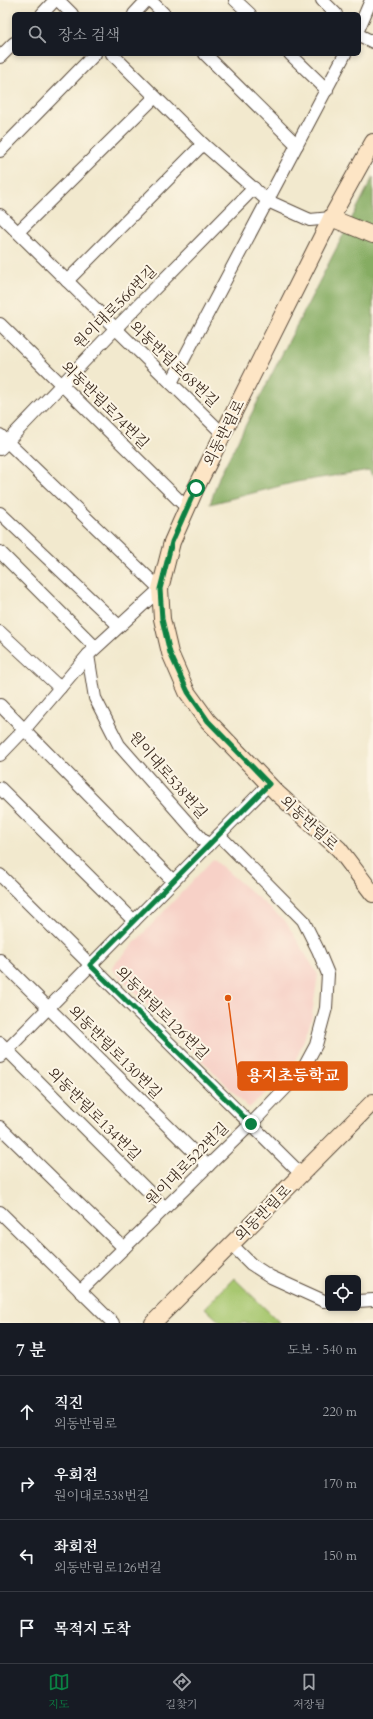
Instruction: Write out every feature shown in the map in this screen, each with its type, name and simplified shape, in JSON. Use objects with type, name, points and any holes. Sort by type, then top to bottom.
[{"type":"main road","name":"외동반림로","points":[[373,142],[330,218],[187,508],[172,542],[160,589],[162,619],[170,653],[188,692],[208,721],[269,784],[339,849],[373,894]]},
{"type":"main road","points":[[330,218],[373,236]]},
{"type":"main road","name":"외동반림로","points":[[153,1323],[373,1102]]},
{"type":"street","points":[[44,12],[55,0]]},
{"type":"street","points":[[58,0],[70,12]]},
{"type":"street","points":[[136,12],[148,0],[162,12]]},
{"type":"street","points":[[235,0],[248,12]]},
{"type":"street","points":[[322,0],[334,12]]},
{"type":"street","points":[[361,23],[371,0]]},
{"type":"street","points":[[361,36],[373,42]]},
{"type":"street","points":[[0,57],[12,45]]},
{"type":"street","points":[[0,151],[93,56]]},
{"type":"street","points":[[114,56],[203,144],[268,201],[310,220],[330,218]]},
{"type":"street","points":[[207,56],[298,145]]},
{"type":"street","points":[[292,56],[327,90]]},
{"type":"street","points":[[171,383],[345,56]]},
{"type":"street","points":[[18,232],[155,97]]},
{"type":"street","points":[[67,281],[203,144]]},
{"type":"street","name":"원이대로566번길","points":[[3,442],[254,188]]},
{"type":"street","name":"외동반림로68번길","points":[[0,215],[224,435]]},
{"type":"street","name":"외동반림로74번길","points":[[0,324],[187,508]]},
{"type":"street","points":[[0,755],[24,730],[92,651],[160,589],[3,442]]},
{"type":"street","points":[[0,513],[119,626]]},
{"type":"street","points":[[0,552],[92,651]]},
{"type":"street","points":[[0,632],[60,688]]},
{"type":"street","name":"원이대로538번길","points":[[92,651],[95,698],[118,745],[208,846]]},
{"type":"street","points":[[0,705],[173,881]]},
{"type":"street","points":[[2,1050],[48,1008],[269,784]]},
{"type":"street","points":[[0,788],[134,921]]},
{"type":"street","name":"원이대로522번길","points":[[80,1291],[251,1124],[302,1071],[316,1045],[326,1008],[328,974],[303,920],[219,835]]},
{"type":"street","name":"외동반림로126번길","points":[[0,876],[301,1174]]},
{"type":"street","name":"외동반림로130번길","points":[[0,960],[208,1166]]},
{"type":"street","name":"외동반림로134번길","points":[[2,1050],[165,1208]]},
{"type":"street","points":[[0,1127],[124,1248]]},
{"type":"street","points":[[0,1212],[113,1323]]},
{"type":"street","points":[[231,1244],[251,1264],[271,1277],[325,1301]]},
{"type":"street","points":[[361,1301],[373,1300]]},
{"type":"shaded area","points":[[213,859],[286,922],[318,975],[311,1021],[293,1068],[249,1108],[111,968]]},
{"type":"green space","points":[[373,177],[373,477],[369,470],[296,482],[210,504],[219,477]]},
{"type":"green space","points":[[234,1278],[280,1323],[221,1323],[205,1308]]},
{"type":"place","name":"용지초등학교","points":[[228,998]]},
{"type":"route","points":[[196,488],[172,542],[160,589],[162,619],[170,653],[188,692],[208,721],[269,784],[90,965],[251,1124]]}]
